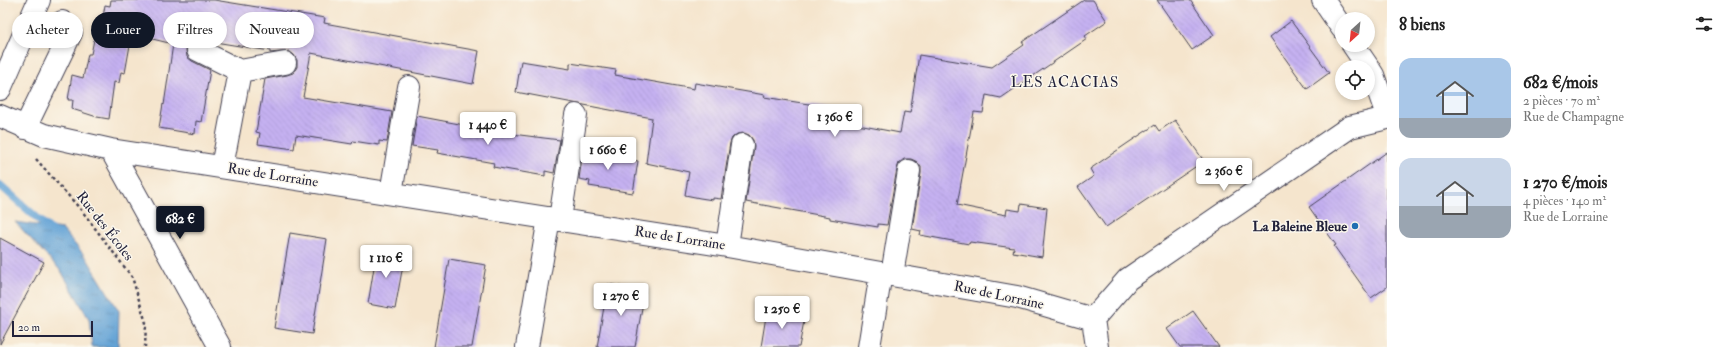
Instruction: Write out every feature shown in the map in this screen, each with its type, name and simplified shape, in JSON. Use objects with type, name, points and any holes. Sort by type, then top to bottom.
[{"type":"street","points":[[0,89],[39,0]]},
{"type":"street","points":[[1323,0],[1335,18]]},
{"type":"street","points":[[25,128],[64,48]]},
{"type":"street","points":[[198,50],[240,71],[285,63]]},
{"type":"street","points":[[222,168],[240,71]]},
{"type":"street","points":[[1375,81],[1387,114]]},
{"type":"street","points":[[391,193],[408,87]]},
{"type":"street","points":[[527,347],[576,115]]},
{"type":"street","name":"Rue de Lorraine","points":[[0,116],[44,135],[111,150],[555,218],[726,246],[1017,297],[1093,319]]},
{"type":"street","points":[[1097,347],[1093,319],[1128,279],[1350,127],[1387,118]]},
{"type":"street","points":[[726,246],[742,145]]},
{"type":"street","points":[[111,150],[220,347]]},
{"type":"street","points":[[869,347],[909,171]]},
{"type":"path","name":"Rue des Écoles","points":[[25,128],[32,155],[82,211],[132,277],[146,323],[145,347]]},
{"type":"water","points":[[15,222],[62,229],[86,257],[119,311],[118,347],[92,347],[89,319],[61,271]]},
{"type":"building","points":[[111,0],[214,0],[288,12],[235,12],[235,45],[227,44],[227,12],[163,12],[163,42],[155,40],[155,12],[104,12],[105,5],[110,6]]},
{"type":"building","points":[[1084,0],[1093,0],[1107,21],[1085,36],[1087,39],[1001,98],[986,95],[983,113],[974,112],[957,205],[1006,215],[1007,209],[1020,211],[1021,204],[1047,208],[1042,257],[1013,252],[1014,248],[970,242],[969,244],[920,235],[921,231],[912,229],[921,167],[917,162],[911,159],[904,159],[899,163],[887,225],[878,224],[878,227],[746,202],[754,146],[753,140],[749,135],[744,133],[737,134],[732,138],[730,143],[721,199],[713,198],[713,200],[700,198],[685,195],[689,172],[646,163],[652,118],[516,92],[521,61],[570,69],[570,63],[616,70],[615,75],[694,89],[695,83],[765,95],[764,97],[834,108],[832,120],[900,133],[904,112],[910,113],[919,55],[992,67],[1024,45],[1022,42]]},
{"type":"building","points":[[1157,0],[1190,0],[1214,35],[1192,50]]},
{"type":"building","points":[[314,16],[325,18],[324,23],[479,51],[473,84],[311,53],[303,97],[392,112],[387,142],[379,141],[379,145],[353,141],[352,144],[296,135],[294,149],[258,144],[260,133],[256,132],[265,79],[293,73],[297,67],[297,60],[289,51],[270,53],[270,51],[252,48],[314,48]]},
{"type":"building","points":[[1291,21],[1329,73],[1307,89],[1270,37]]},
{"type":"building","points":[[92,48],[129,48],[125,73],[121,72],[119,83],[114,82],[109,119],[97,117],[72,109],[73,100],[68,100],[72,75],[83,78],[88,54],[91,54]]},
{"type":"building","points":[[172,48],[186,48],[187,57],[210,70],[201,122],[196,121],[195,134],[159,128],[163,104],[164,105]]},
{"type":"building","points":[[417,116],[512,134],[560,140],[554,173],[545,171],[545,176],[493,167],[494,163],[437,153],[438,150],[412,146]]},
{"type":"building","points":[[1175,120],[1204,161],[1106,227],[1078,187],[1094,176],[1090,169],[1155,125],[1159,131]]},
{"type":"building","points":[[584,144],[596,146],[594,153],[638,161],[633,193],[589,186],[590,181],[579,179]]},
{"type":"building","name":"La Baleine Bleue","points":[[1387,152],[1387,287],[1371,298],[1334,246],[1336,245],[1309,207]]},
{"type":"building","points":[[290,233],[327,239],[312,334],[274,328]]},
{"type":"building","points":[[0,238],[44,262],[0,344]]},
{"type":"building","points":[[377,249],[405,254],[395,309],[368,304]]},
{"type":"building","points":[[449,259],[486,265],[472,347],[434,347]]},
{"type":"building","points":[[608,284],[645,291],[635,347],[597,347]]},
{"type":"building","points":[[767,310],[805,316],[799,347],[761,347]]},
{"type":"building","points":[[1193,311],[1219,347],[1180,347],[1167,329]]},
{"type":"waterway","points":[[0,185],[54,233]]},
{"type":"place","name":"La Baleine Bleue","points":[[1355,226]]},
{"type":"district","name":"LES ACACIAS","points":[[1065,82]]}]
